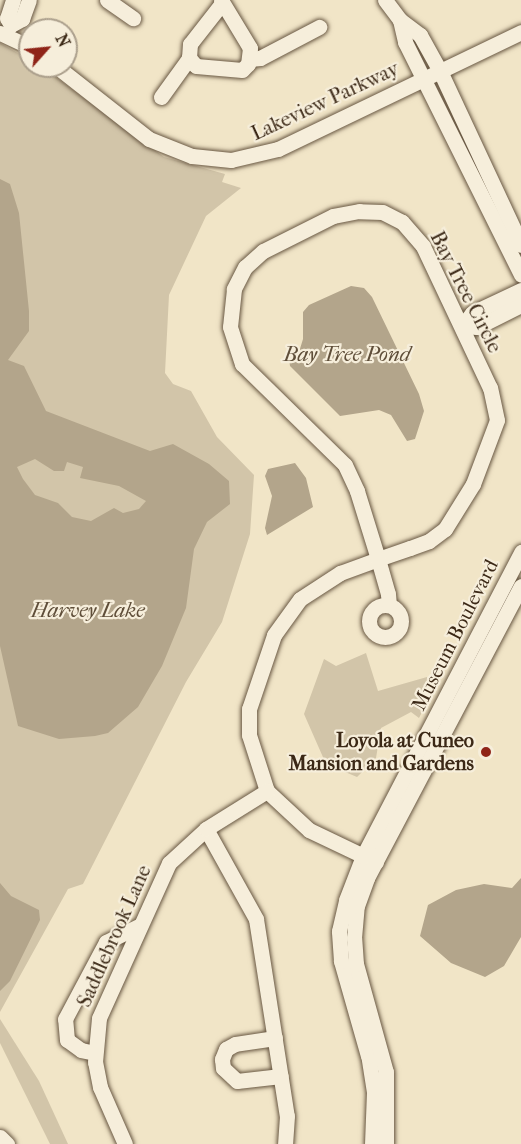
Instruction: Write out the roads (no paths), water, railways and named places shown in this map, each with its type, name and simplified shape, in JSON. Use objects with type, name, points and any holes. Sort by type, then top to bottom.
[{"type":"street","points":[[7,31],[7,18],[13,0]]},
{"type":"street","points":[[7,31],[22,18],[29,0]]},
{"type":"street","points":[[107,0],[133,18]]},
{"type":"street","points":[[161,97],[189,58],[190,44],[221,1],[250,48],[250,59],[245,68],[236,70],[196,66],[189,58]]},
{"type":"street","points":[[390,2],[400,20],[405,42],[521,275]]},
{"type":"street","points":[[400,20],[420,35],[440,71],[521,245]]},
{"type":"street","points":[[250,59],[260,58],[319,27]]},
{"type":"street","name":"Lakeview Parkway","points":[[71,78],[149,139],[166,148],[210,160],[231,160],[273,152],[521,32]]},
{"type":"street","name":"Bay Tree Circle","points":[[370,859],[309,830],[267,791],[249,735],[249,709],[274,635],[300,599],[322,582],[429,540],[445,529],[463,505],[489,448],[497,420],[496,404],[462,326],[423,246],[402,222],[381,212],[333,216],[263,251],[245,267],[234,289],[230,327],[242,364],[336,452],[357,491],[378,559]]},
{"type":"street","points":[[462,326],[472,313],[521,290]]},
{"type":"street","points":[[462,326],[477,327],[521,305]]},
{"type":"street","name":"Museum Boulevard","points":[[372,1144],[374,1092],[368,1056],[340,961],[339,931],[370,859],[521,552]]},
{"type":"street","points":[[378,559],[389,605]]},
{"type":"street","name":"Museum Boulevard","points":[[386,1144],[386,1072],[356,964],[354,938],[357,906],[370,859],[521,586]]},
{"type":"street","name":"Saddlebrook Lane","points":[[125,1144],[103,1097],[95,1053],[99,1018],[169,863],[206,829],[267,791]]},
{"type":"street","points":[[206,829],[256,920],[287,1116],[285,1144]]},
{"type":"street","points":[[95,1053],[81,1050],[67,1040],[65,1018],[106,942],[139,926]]},
{"type":"street","points":[[275,1038],[235,1044],[226,1049],[222,1059],[223,1068],[237,1081],[281,1076]]},
{"type":"street","points":[[0,1137],[8,1144]]},
{"type":"water","name":"Harvey Lake","points":[[0,179],[10,184],[19,213],[29,311],[29,331],[8,360],[24,366],[46,411],[150,451],[173,444],[209,464],[229,481],[230,504],[207,522],[194,549],[186,608],[162,666],[138,707],[108,733],[59,739],[18,726],[0,646]],"holes":[[[35,459],[54,471],[64,471],[67,462],[83,467],[80,478],[119,486],[146,501],[139,509],[123,513],[114,508],[91,521],[72,517],[58,503],[35,495],[17,467]]]},
{"type":"water","name":"Bay Tree Pond","points":[[351,286],[364,288],[372,297],[419,394],[424,411],[415,439],[407,441],[391,415],[379,410],[340,416],[290,366],[289,359],[299,352],[303,339],[303,312],[309,305]]},
{"type":"water","points":[[295,463],[306,478],[313,507],[267,535],[265,528],[272,496],[265,476],[268,469]]},
{"type":"water","points":[[521,878],[521,937],[504,966],[485,977],[451,963],[420,936],[428,905],[456,890],[484,884],[512,888]]},
{"type":"water","points":[[0,883],[11,896],[39,910],[40,920],[10,981],[0,991]]},
{"type":"place","name":"Loyola at Cuneo Mansion and Gardens","points":[[486,752]]}]
